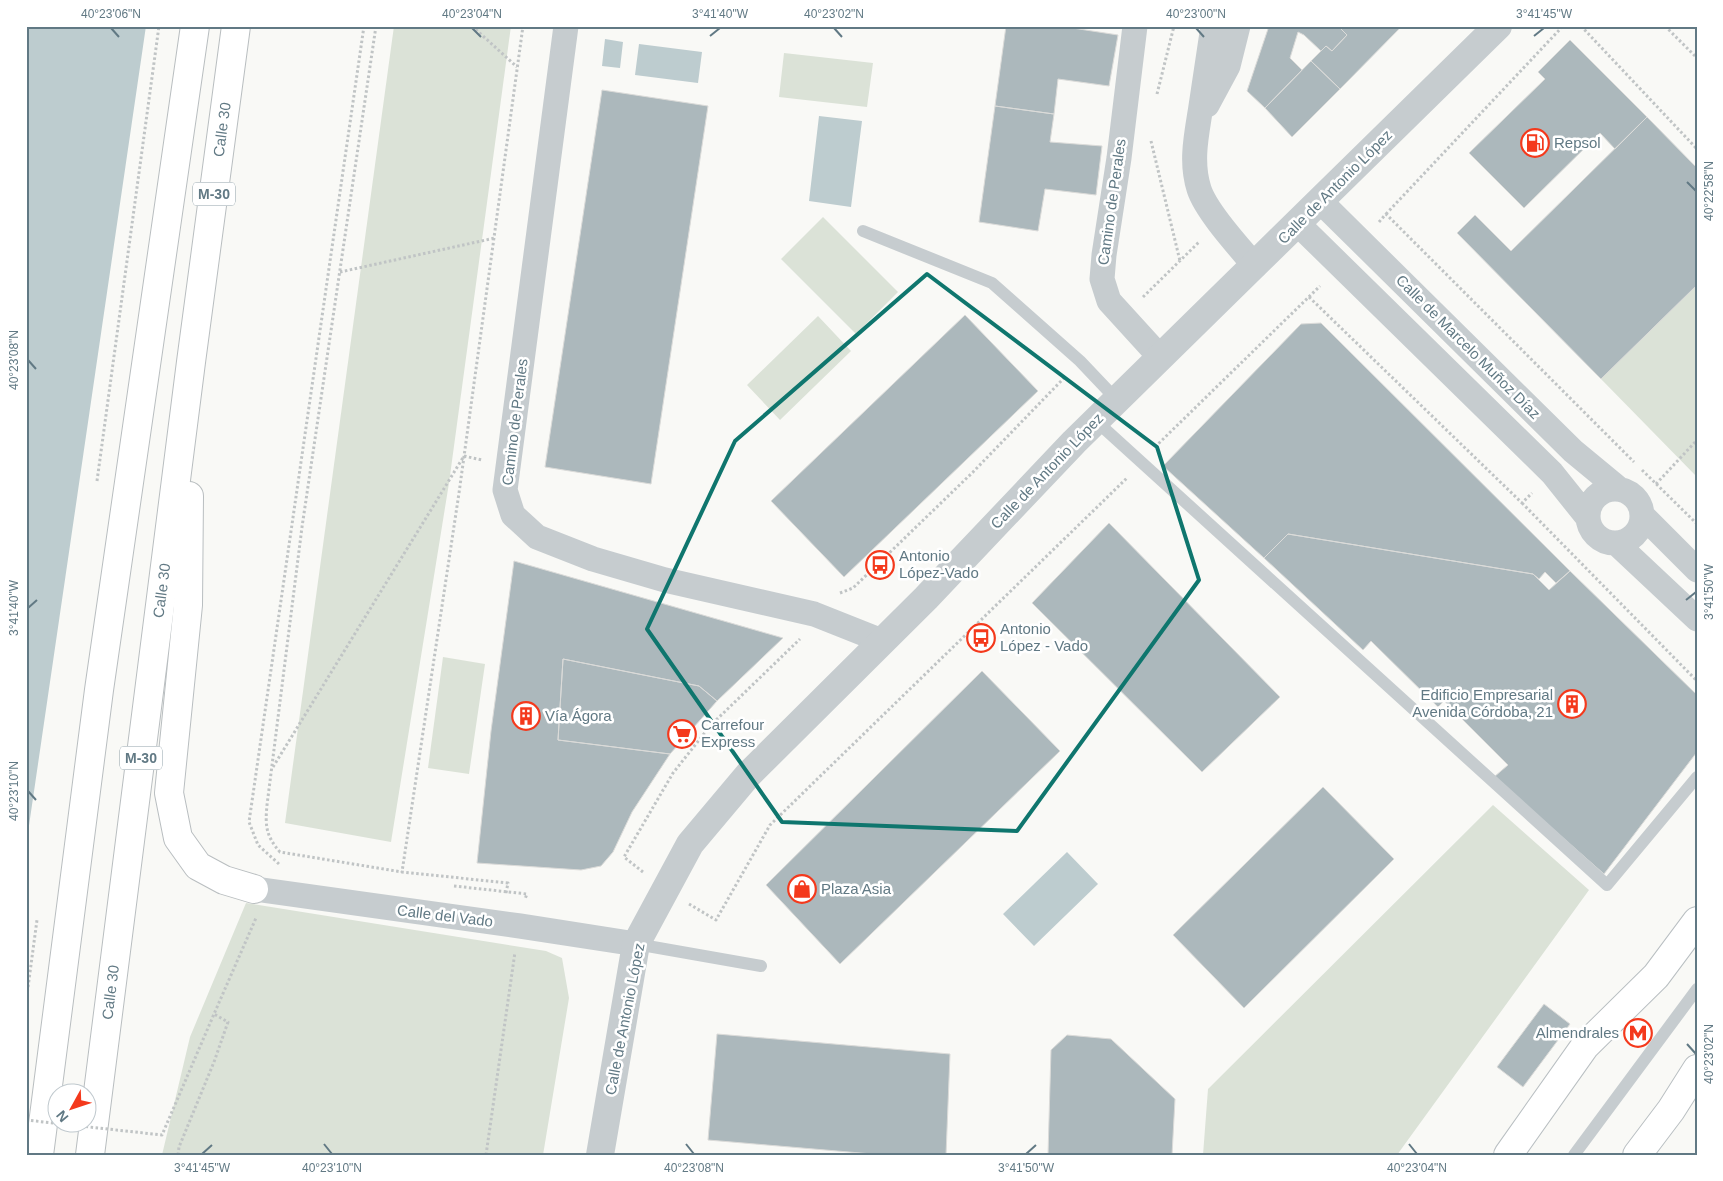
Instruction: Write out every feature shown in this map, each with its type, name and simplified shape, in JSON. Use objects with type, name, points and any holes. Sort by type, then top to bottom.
[{"type":"main road","points":[[40,1155],[100,681],[195,26]]},
{"type":"main road","name":"Calle 30","points":[[90,1155],[191,362],[236,26]]},
{"type":"main road","points":[[191,362],[188,606],[169,793],[178,838],[198,866],[257,899]]},
{"type":"main road","points":[[1508,1155],[1585,1046],[1656,976],[1697,921]]},
{"type":"main road","points":[[1637,1155],[1671,1110],[1697,1069]]},
{"type":"street","name":"Camino de Perales","points":[[566,26],[505,490],[513,516],[537,537],[593,559],[665,580],[814,614],[882,641]]},
{"type":"street","name":"Camino de Perales","points":[[1135,26],[1102,279],[1109,301],[1160,357]]},
{"type":"street","points":[[1213,26],[1195,142],[1195,165],[1199,190],[1219,223],[1255,266]]},
{"type":"street","points":[[1200,116],[1228,66],[1238,26]]},
{"type":"street","name":"Calle de Antonio López","points":[[600,1155],[636,944],[690,844],[748,774],[926,598],[1008,510],[1116,400],[1321,202],[1498,26]]},
{"type":"street","name":"Calle de Marcelo Muñoz Díaz","points":[[1321,202],[1574,451],[1619,489],[1633,495],[1638,501],[1642,515],[1697,570]]},
{"type":"street","name":"Calle de Marcelo Muñoz Díaz","points":[[1298,224],[1552,473],[1588,518],[1595,533],[1608,542],[1616,543],[1697,619]]},
{"type":"street","points":[[1588,518],[1592,502],[1597,496],[1603,492],[1619,489]]},
{"type":"street","points":[[1616,543],[1632,537],[1642,523],[1642,515]]},
{"type":"street","name":"Calle del Vado","points":[[257,899],[512,924],[636,944]]},
{"type":"lane","points":[[863,230],[992,283],[1080,360],[1116,400]]},
{"type":"lane","points":[[1096,421],[1607,885],[1697,777]]},
{"type":"lane","points":[[636,944],[761,966]]},
{"type":"lane","points":[[1574,1155],[1697,989]]},
{"type":"path","points":[[287,866],[280,864],[258,845],[249,822],[364,26]]},
{"type":"path","points":[[376,26],[302,528],[265,826],[272,842],[280,852],[402,872],[508,883],[506,892],[516,944],[486,1155]]},
{"type":"path","points":[[472,26],[518,67]]},
{"type":"path","points":[[402,872],[464,456],[523,26]]},
{"type":"path","points":[[1155,102],[1174,26]]},
{"type":"path","points":[[1386,214],[1563,26]]},
{"type":"path","points":[[1581,26],[1697,149]]},
{"type":"path","points":[[1665,26],[1697,58]]},
{"type":"path","points":[[1150,140],[1180,261]]},
{"type":"path","points":[[340,272],[494,238]]},
{"type":"path","points":[[1141,298],[1201,240]]},
{"type":"path","points":[[1656,484],[1697,440]]},
{"type":"path","points":[[271,770],[464,456]]},
{"type":"path","points":[[1522,503],[1697,680]]},
{"type":"path","points":[[448,885],[526,894],[512,924]]},
{"type":"path","points":[[26,1120],[162,1135],[214,1014],[257,899]]},
{"type":"path","points":[[178,1155],[179,1147],[214,1062],[228,1022],[214,1014]]},
{"type":"highlighted area","points":[[927,274],[1157,447],[1199,580],[1017,831],[782,822],[647,629],[735,441]]},
{"type":"shaded area","points":[[26,26],[146,26],[26,846]]},
{"type":"shaded area","points":[[394,26],[511,26],[449,483],[391,842],[285,823]]},
{"type":"shaded area","points":[[605,39],[623,42],[620,68],[602,66]]},
{"type":"shaded area","points":[[639,44],[702,52],[698,83],[635,75]]},
{"type":"shaded area","points":[[784,53],[873,63],[867,107],[779,97]]},
{"type":"shaded area","points":[[819,116],[862,121],[851,207],[809,201]]},
{"type":"shaded area","points":[[823,217],[898,292],[856,334],[781,259]]},
{"type":"shaded area","points":[[1697,285],[1697,477],[1601,379]]},
{"type":"shaded area","points":[[818,316],[851,351],[780,420],[747,385]]},
{"type":"shaded area","points":[[443,657],[485,664],[469,774],[428,768]]},
{"type":"shaded area","points":[[1493,805],[1589,890],[1397,1155],[1203,1155],[1208,1089]]},
{"type":"shaded area","points":[[1067,852],[1098,884],[1034,946],[1003,914]]},
{"type":"shaded area","points":[[246,903],[546,951],[562,958],[569,998],[543,1155],[162,1155],[190,1037]]},
{"type":"building","points":[[1006,26],[1066,26],[1118,35],[1109,86],[1058,79],[1054,114],[995,106]]},
{"type":"building","points":[[1269,26],[1338,26],[1347,35],[1332,51],[1326,46],[1321,51],[1304,35],[1298,32],[1290,58],[1302,70],[1265,108],[1247,91]]},
{"type":"building","points":[[1338,26],[1402,26],[1340,89],[1311,61],[1326,46],[1332,51],[1347,35]]},
{"type":"building","points":[[1570,40],[1647,117],[1615,149],[1600,133],[1524,208],[1469,153],[1545,79],[1538,72]]},
{"type":"building","points":[[1311,61],[1340,89],[1292,137],[1265,108]]},
{"type":"building","points":[[602,90],[708,106],[651,484],[545,467]]},
{"type":"building","points":[[995,106],[1054,114],[1050,142],[1102,146],[1096,195],[1045,189],[1038,231],[979,222]]},
{"type":"building","points":[[1647,117],[1697,168],[1697,285],[1601,379],[1457,233],[1475,215],[1511,251]]},
{"type":"building","points":[[965,315],[1038,391],[844,577],[771,501]]},
{"type":"building","points":[[1321,323],[1570,571],[1556,583],[1545,572],[1539,579],[1533,574],[1288,534],[1264,558],[1163,466],[1301,324]]},
{"type":"building","points":[[1109,523],[1280,697],[1202,772],[1032,603]]},
{"type":"building","name":"Edificio Empresarial Avenida Córdoba, 21","points":[[1288,534],[1533,574],[1549,590],[1570,571],[1697,695],[1697,752],[1604,874],[1494,777],[1508,765],[1444,701],[1438,707],[1371,641],[1363,650],[1264,558]]},
{"type":"building","name":"Vía Ágora","points":[[514,561],[783,638],[717,701],[699,686],[563,659],[558,740],[670,754],[632,812],[613,852],[601,866],[581,870],[477,863],[491,731]]},
{"type":"building","points":[[563,659],[699,686],[717,701],[670,754],[558,740]]},
{"type":"building","points":[[982,671],[1060,751],[840,964],[766,885]]},
{"type":"building","points":[[1323,787],[1394,859],[1244,1008],[1173,935]]},
{"type":"building","name":"Almendrales","points":[[1544,1004],[1570,1024],[1523,1087],[1497,1067]]},
{"type":"building","points":[[717,1034],[950,1054],[946,1155],[884,1155],[708,1140]]},
{"type":"building","points":[[1067,1035],[1111,1039],[1175,1099],[1172,1155],[1048,1155],[1051,1050]]},
{"type":"place","name":"Repsol","points":[[1535,143]]},
{"type":"place","name":"Antonio López-Vado","points":[[880,565]]},
{"type":"place","name":"Antonio López - Vado","points":[[981,638]]},
{"type":"place","name":"Edificio Empresarial Avenida Córdoba, 21","points":[[1572,704]]},
{"type":"place","name":"Vía Ágora","points":[[526,716]]},
{"type":"place","name":"Carrefour Express","points":[[682,734]]},
{"type":"place","name":"Plaza Asia","points":[[802,889]]},
{"type":"place","name":"Almendrales","points":[[1638,1033]]}]
